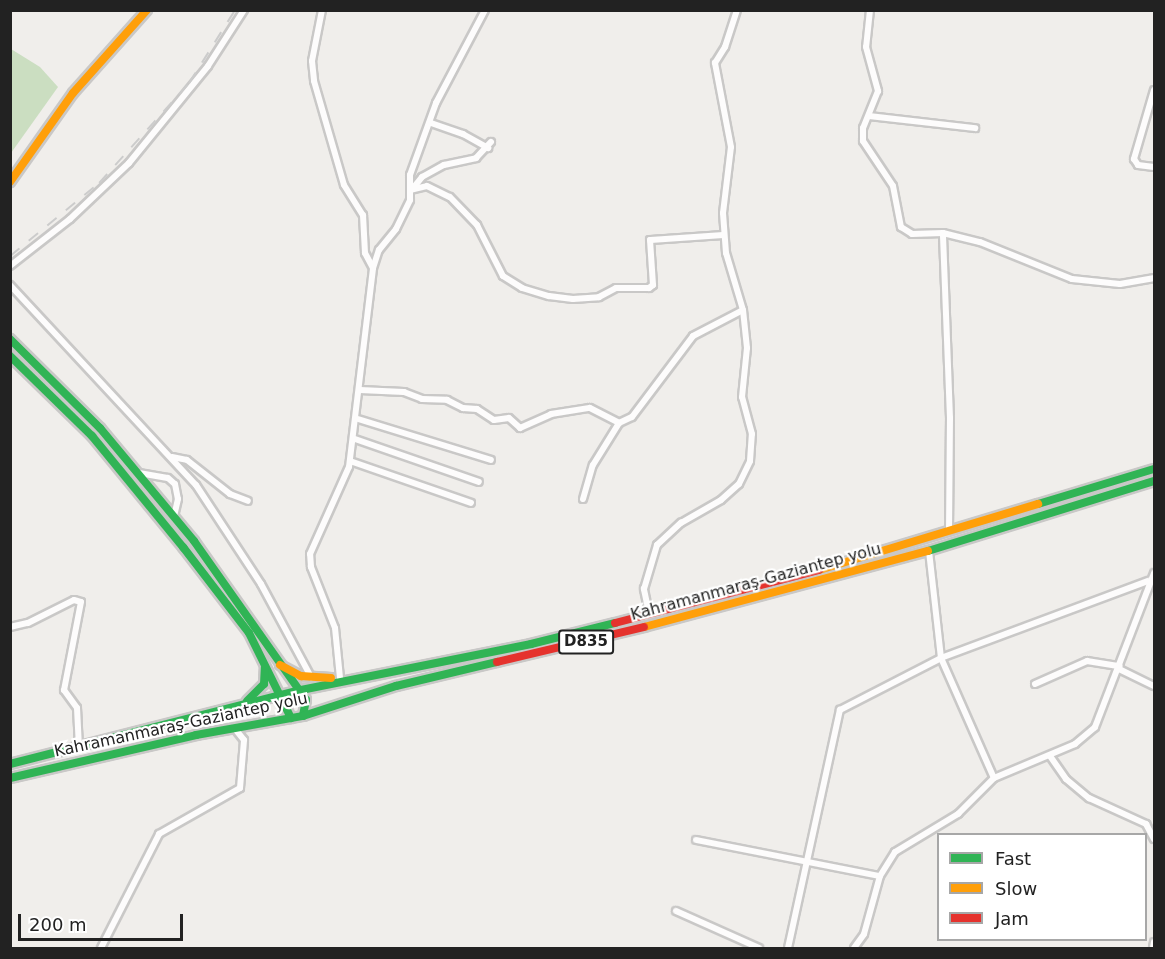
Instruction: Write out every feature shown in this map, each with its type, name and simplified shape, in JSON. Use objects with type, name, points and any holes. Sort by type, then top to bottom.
[{"type":"main road","points":[[10,182],[73,93],[147,10]]},
{"type":"main road","points":[[10,339],[64,390],[139,473],[174,516],[297,691],[306,700],[303,716]]},
{"type":"main road","points":[[10,356],[92,436],[144,498],[249,633],[281,695],[283,706],[291,718]]},
{"type":"main road","name":"Kahramanmaraş-Gaziantep yolu","points":[[10,764],[79,749],[238,705],[367,675],[531,644],[840,566],[1155,469]]},
{"type":"main road","name":"Kahramanmaraş-Gaziantep yolu","points":[[10,778],[232,729],[303,716],[396,686],[723,609],[929,551],[1155,481]]},
{"type":"main road","points":[[238,705],[250,700],[264,684],[264,661]]},
{"type":"main road","points":[[278,663],[312,678],[367,675]]},
{"type":"street","points":[[10,266],[70,219],[129,163],[182,101],[244,10]]},
{"type":"street","points":[[322,10],[312,61],[314,81],[344,185],[363,214],[365,253],[373,268]]},
{"type":"street","points":[[485,10],[462,47],[407,186],[412,188],[427,186],[450,197],[477,225],[503,276],[522,288],[549,296],[573,299],[599,297],[616,288],[649,288],[653,285],[650,240],[724,235]]},
{"type":"street","points":[[649,613],[644,589],[657,545],[681,523],[722,500],[739,484],[750,461],[752,434],[742,396],[747,348],[744,310],[724,235],[723,213],[731,147],[715,63],[725,47],[737,10]]},
{"type":"street","points":[[870,10],[866,47],[878,91],[868,116],[863,141],[893,186],[901,227],[912,234],[943,233],[980,242],[1072,279],[1120,284],[1155,278]]},
{"type":"street","points":[[1155,90],[1134,159],[1138,165],[1155,167]]},
{"type":"street","points":[[868,116],[975,128]]},
{"type":"street","points":[[340,678],[335,628],[311,567],[310,554],[350,461],[355,439],[373,268],[379,250],[406,209],[412,188],[422,177],[444,165],[476,158],[489,145],[431,123]]},
{"type":"street","points":[[943,233],[950,418],[949,531]]},
{"type":"street","points":[[10,285],[196,485],[261,584],[312,678]]},
{"type":"street","points":[[583,499],[593,465],[619,423],[632,417],[693,336],[744,310]]},
{"type":"street","points":[[360,390],[404,392],[422,399],[447,400],[464,408],[477,409],[494,420],[509,418],[520,428],[551,414],[590,408],[619,423]]},
{"type":"street","points":[[358,419],[491,460]]},
{"type":"street","points":[[355,439],[479,482]]},
{"type":"street","points":[[171,456],[187,460],[230,494],[248,501]]},
{"type":"street","points":[[350,461],[471,503]]},
{"type":"street","points":[[139,473],[168,478],[175,484],[178,499],[174,516]]},
{"type":"street","points":[[929,551],[941,658],[994,778]]},
{"type":"street","points":[[855,948],[864,934],[880,876],[896,852],[958,814],[994,778],[1075,744],[1095,727],[1119,668],[1148,581],[1155,573]]},
{"type":"street","points":[[788,948],[840,710],[941,658],[1148,581]]},
{"type":"street","points":[[10,627],[28,623],[74,600],[81,602],[64,690],[77,708],[79,749]]},
{"type":"street","points":[[1035,684],[1087,661],[1119,668],[1155,686]]},
{"type":"street","points":[[244,740],[259,724]]},
{"type":"street","points":[[101,948],[159,834],[240,788],[244,740],[239,731],[232,729]]},
{"type":"street","points":[[1050,756],[1066,779],[1089,798],[1146,824],[1155,839]]},
{"type":"street","points":[[696,840],[880,876]]},
{"type":"street","points":[[676,911],[759,948]]},
{"type":"street","points":[[1153,948],[1155,942]]},
{"type":"green space","points":[[11,49],[40,67],[58,87],[11,153]]},
{"type":"railway","points":[[10,256],[99,183],[189,83],[235,10]]},
{"type":"traffic: fast","points":[[10,339],[100,428],[194,541],[306,700],[303,716]]},
{"type":"traffic: fast","points":[[10,356],[92,436],[183,547],[249,633],[291,718]]},
{"type":"traffic: fast","points":[[1038,504],[1154,469]]},
{"type":"traffic: fast","points":[[928,551],[1154,481]]},
{"type":"traffic: fast","points":[[10,764],[296,691],[531,644],[615,623]]},
{"type":"traffic: fast","points":[[10,778],[196,735],[303,716],[396,686],[497,662]]},
{"type":"traffic: fast","points":[[247,701],[264,684],[265,667]]},
{"type":"traffic: slow","points":[[10,182],[73,93],[147,10]]},
{"type":"traffic: slow","points":[[819,570],[1038,504]]},
{"type":"traffic: slow","points":[[644,627],[928,551]]},
{"type":"traffic: slow","points":[[280,665],[301,676],[331,678]]},
{"type":"traffic: jam","points":[[615,623],[819,570]]},
{"type":"traffic: jam","points":[[497,662],[644,627]]}]
